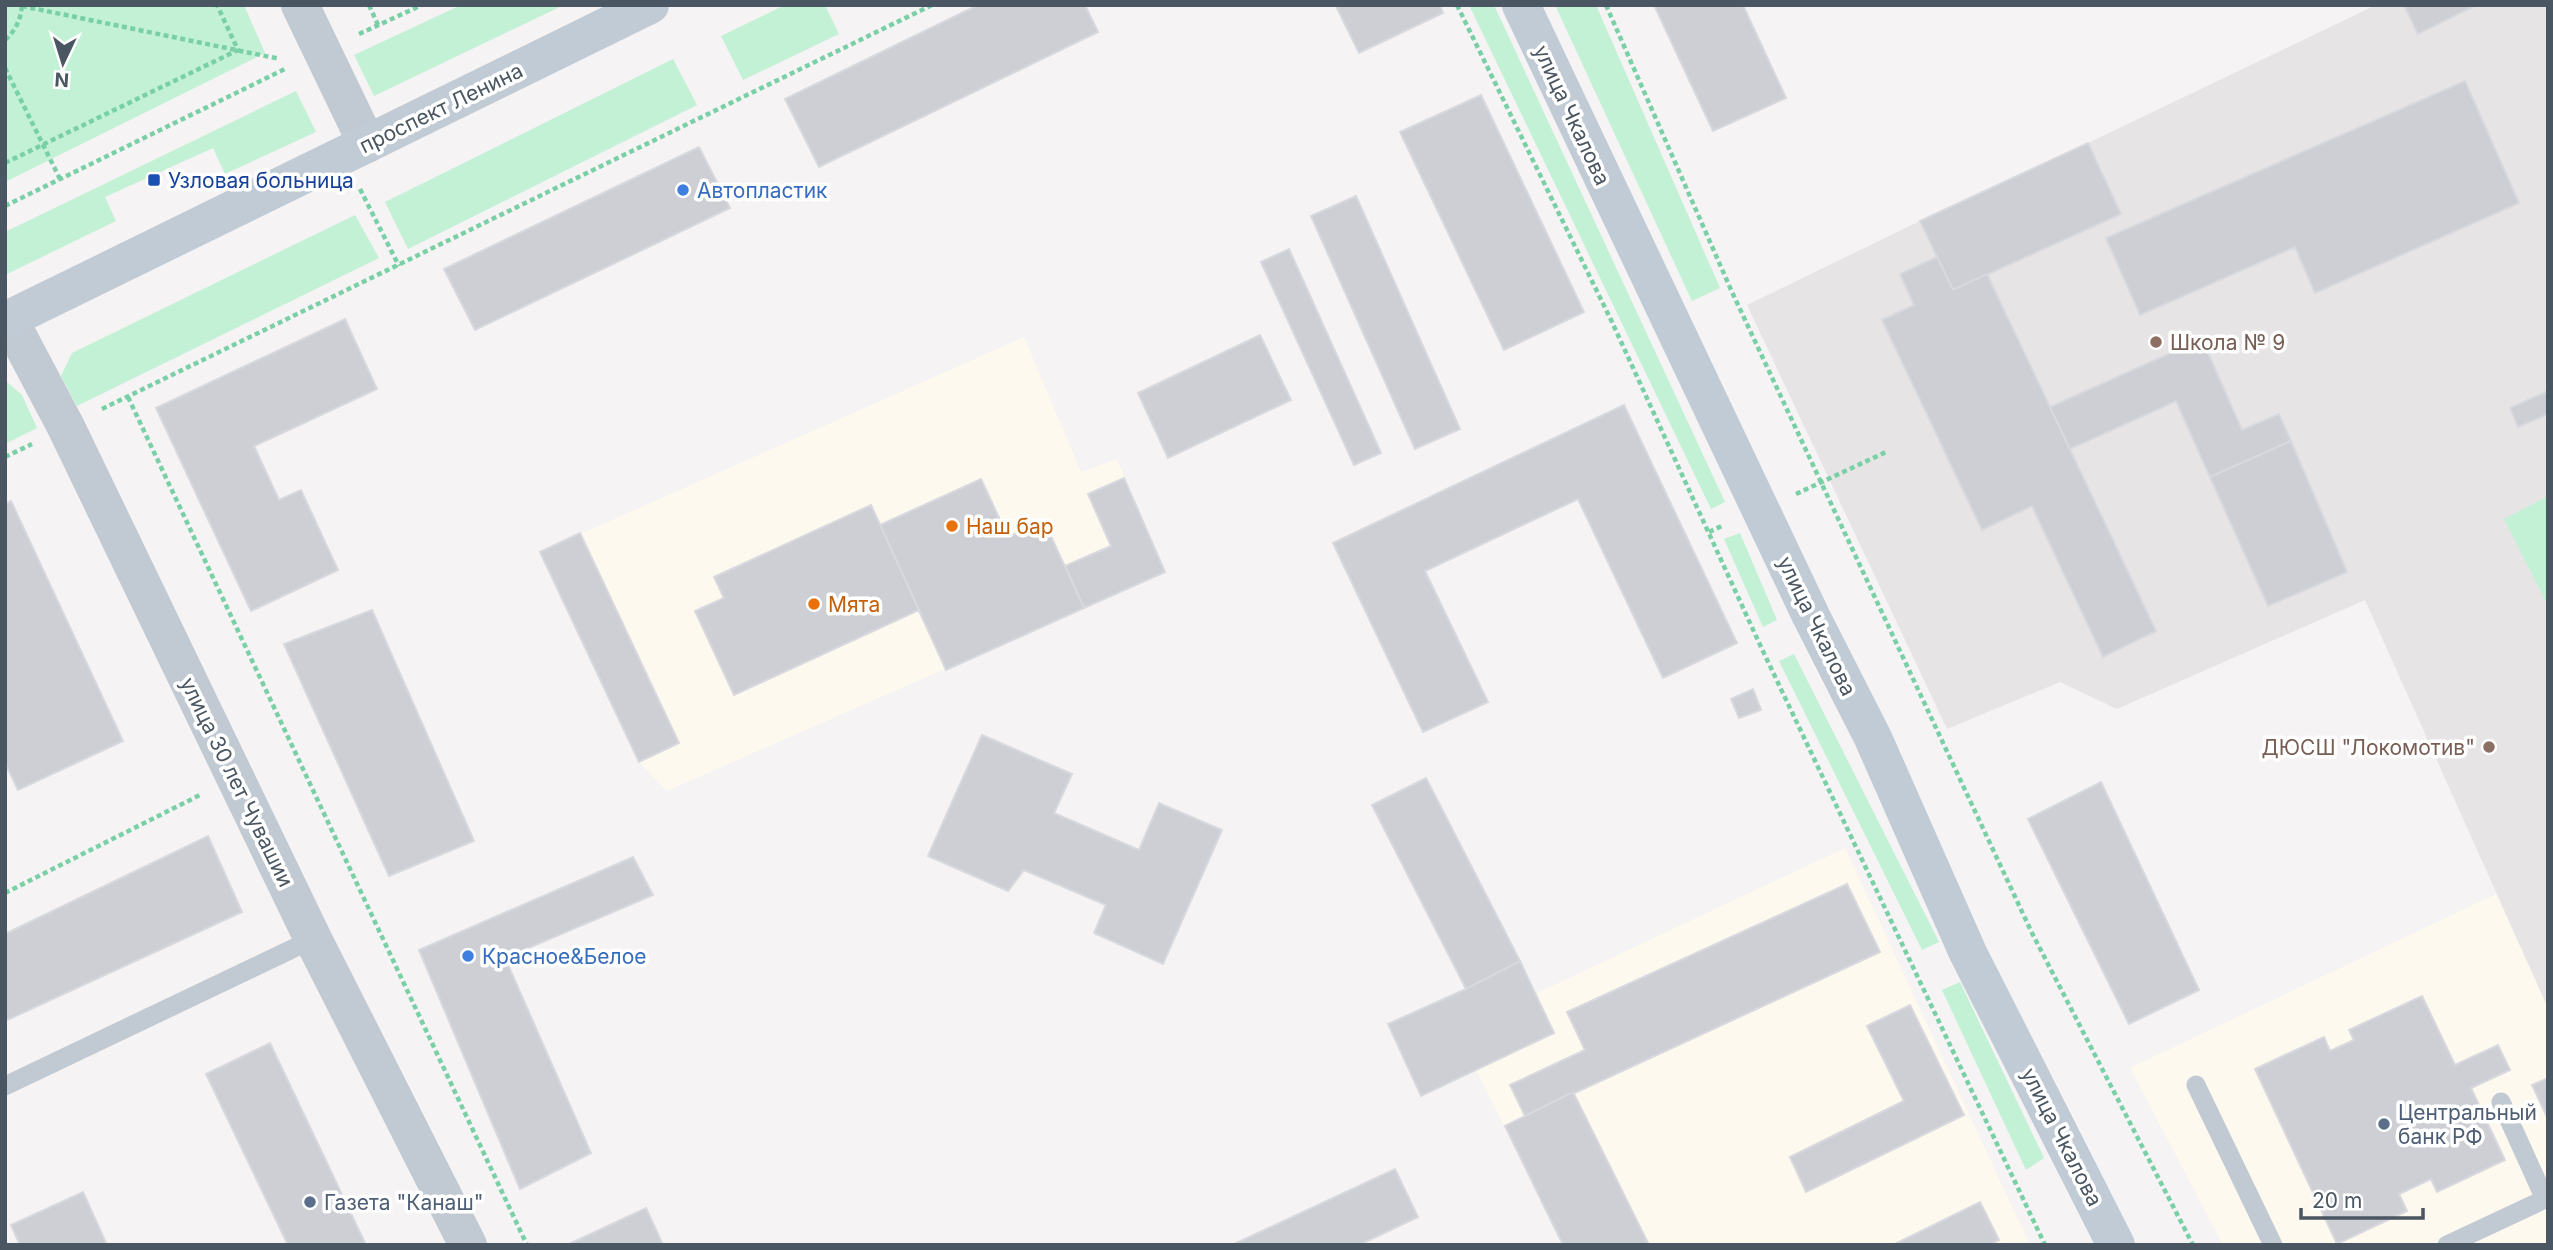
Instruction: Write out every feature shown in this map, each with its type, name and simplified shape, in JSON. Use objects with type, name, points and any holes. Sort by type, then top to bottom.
[{"type":"main road","name":"проспект Ленина","points":[[7,320],[650,5]]},
{"type":"main road","name":"улица Чкалова","points":[[1521,5],[1805,604],[1872,738],[1968,953],[2116,1245]]},
{"type":"street","points":[[300,5],[310,57],[367,144]]},
{"type":"street","name":"улица 30 лет Чувашии","points":[[7,320],[66,427],[313,940],[468,1245]]},
{"type":"lane","points":[[5,1086],[313,940]]},
{"type":"lane","points":[[2196,1085],[2273,1245]]},
{"type":"lane","points":[[2447,1245],[2546,1199],[2501,1102]]},
{"type":"path","points":[[217,5],[238,50]]},
{"type":"path","points":[[369,5],[378,25]]},
{"type":"path","points":[[5,206],[422,5]]},
{"type":"path","points":[[5,457],[932,5]]},
{"type":"path","points":[[1457,5],[1612,322],[1761,647],[2045,1245]]},
{"type":"path","points":[[1606,5],[1732,292],[2032,933],[2193,1245]]},
{"type":"path","points":[[5,40],[14,32],[20,20],[22,6],[238,50],[310,57]]},
{"type":"path","points":[[5,163],[238,50]]},
{"type":"path","points":[[5,68],[60,179]]},
{"type":"path","points":[[128,397],[527,1245]]},
{"type":"path","points":[[5,893],[235,778]]},
{"type":"shaded area","name":"Школа № 9","points":[[2376,5],[2548,5],[2548,1008],[2365,600],[2117,709],[2060,682],[1947,729],[1747,305]]},
{"type":"shaded area","points":[[1024,337],[1081,472],[1117,459],[1165,572],[667,791],[639,762],[540,552]]},
{"type":"shaded area","points":[[1845,848],[2030,1245],[1563,1245],[1476,1070],[1554,1033],[1535,994]]},
{"type":"shaded area","points":[[2496,894],[2548,1008],[2548,1245],[2223,1245],[2130,1068]]},
{"type":"green space","points":[[5,5],[244,5],[265,53],[5,182]]},
{"type":"green space","points":[[461,5],[564,5],[374,96],[354,55]]},
{"type":"green space","points":[[785,5],[825,5],[839,34],[743,80],[721,36]]},
{"type":"green space","points":[[1469,5],[1494,5],[1725,502],[1711,509]]},
{"type":"green space","points":[[1555,5],[1596,5],[1720,288],[1692,301]]},
{"type":"green space","points":[[673,59],[697,105],[408,249],[385,202]]},
{"type":"green space","points":[[296,91],[316,132],[225,174],[213,148],[105,197],[116,221],[5,275],[5,232]]},
{"type":"green space","points":[[355,215],[379,258],[77,406],[61,376],[72,353]]},
{"type":"green space","points":[[7,382],[22,395],[37,428],[5,444]]},
{"type":"green space","points":[[2548,496],[2548,606],[2504,519]]},
{"type":"green space","points":[[1740,533],[1777,620],[1763,627],[1724,539]]},
{"type":"green space","points":[[1794,654],[1939,942],[1922,950],[1779,661]]},
{"type":"green space","points":[[1960,982],[2044,1158],[2026,1170],[1942,990]]},
{"type":"building","points":[[978,5],[1085,5],[1098,32],[819,167],[785,99]]},
{"type":"building","points":[[1440,5],[1443,13],[1359,53],[1336,6]]},
{"type":"building","points":[[1654,5],[1743,5],[1786,98],[1713,131]]},
{"type":"building","points":[[2404,5],[2476,5],[2418,34]]},
{"type":"building","points":[[2465,81],[2519,203],[2315,293],[2295,247],[2140,315],[2106,238]]},
{"type":"building","points":[[1481,95],[1584,312],[1504,350],[1400,132]]},
{"type":"building","points":[[2088,143],[2121,214],[1953,290],[1920,221]]},
{"type":"building","points":[[699,147],[730,208],[475,330],[444,269]]},
{"type":"building","points":[[1356,196],[1460,429],[1415,449],[1311,216]]},
{"type":"building","points":[[1289,249],[1381,453],[1354,465],[1261,262]]},
{"type":"building","points":[[1937,257],[1953,290],[1987,274],[2156,631],[2103,657],[2032,506],[1982,530],[1882,320],[1914,305],[1900,274]]},
{"type":"building","points":[[345,319],[377,389],[254,446],[279,500],[301,490],[338,570],[251,611],[156,408]]},
{"type":"building","points":[[1260,335],[1291,400],[1168,458],[1138,393]]},
{"type":"building","points":[[2202,339],[2242,430],[2279,414],[2291,441],[2210,477],[2176,401],[2070,449],[2050,407]]},
{"type":"building","points":[[2548,391],[2548,414],[2518,427],[2510,408]]},
{"type":"building","points":[[1624,405],[1737,643],[1663,678],[1578,499],[1425,571],[1488,702],[1423,732],[1333,543]]},
{"type":"building","points":[[2291,441],[2347,572],[2268,606],[2210,477]]},
{"type":"building","points":[[1124,478],[1165,572],[1084,608],[1065,566],[1111,546],[1088,494]]},
{"type":"building","points":[[981,479],[1008,537],[1044,521],[1084,608],[946,670],[880,525]]},
{"type":"building","points":[[11,501],[123,741],[18,790],[5,763],[5,504]]},
{"type":"building","name":"Мята","points":[[871,505],[919,610],[734,695],[695,611],[724,598],[714,577]]},
{"type":"building","points":[[580,533],[679,743],[639,762],[540,552]]},
{"type":"building","points":[[372,610],[474,841],[389,876],[284,644]]},
{"type":"building","points":[[1753,689],[1761,710],[1739,718],[1731,699]]},
{"type":"building","points":[[982,735],[1072,774],[1054,813],[1139,850],[1159,803],[1222,830],[1163,964],[1094,933],[1106,905],[1024,870],[1008,891],[928,856]]},
{"type":"building","points":[[1426,778],[1520,961],[1466,989],[1372,805]]},
{"type":"building","points":[[2101,782],[2199,990],[2129,1024],[2028,819]]},
{"type":"building","points":[[208,836],[242,912],[5,1021],[5,934]]},
{"type":"building","points":[[633,857],[653,895],[505,958],[591,1153],[520,1189],[419,950]]},
{"type":"building","points":[[1847,884],[1880,952],[1525,1116],[1510,1085],[1585,1050],[1567,1012]]},
{"type":"building","points":[[1520,961],[1554,1033],[1421,1096],[1388,1024]]},
{"type":"building","name":"Центральный банк РФ","points":[[2422,996],[2455,1065],[2498,1045],[2510,1070],[2471,1088],[2505,1160],[2437,1192],[2431,1179],[2399,1194],[2407,1211],[2337,1244],[2255,1069],[2324,1037],[2330,1051],[2354,1040],[2349,1030]]},
{"type":"building","points":[[1910,1005],[1964,1115],[1806,1192],[1790,1157],[1904,1101],[1867,1026]]},
{"type":"building","points":[[270,1043],[366,1245],[288,1245],[206,1074]]},
{"type":"building","points":[[2548,1078],[2548,1119],[2532,1085]]},
{"type":"building","points":[[1573,1092],[1649,1245],[1563,1245],[1505,1126]]},
{"type":"building","points":[[1395,1169],[1418,1217],[1359,1245],[1232,1245]]},
{"type":"building","points":[[83,1192],[107,1245],[20,1245],[11,1225]]},
{"type":"building","points":[[1980,1202],[1999,1240],[1989,1245],[1893,1245]]},
{"type":"building","points":[[646,1208],[663,1245],[567,1245]]},
{"type":"place","name":"Узловая больница","points":[[154,180]]},
{"type":"place","name":"Автопластик","points":[[683,190]]},
{"type":"place","name":"Школа № 9","points":[[2156,342]]},
{"type":"place","name":"Наш бар","points":[[952,526]]},
{"type":"place","name":"Мята","points":[[814,604]]},
{"type":"place","name":"ДЮСШ \"Локомотив\"","points":[[2489,747]]},
{"type":"place","name":"Красное&Белое","points":[[468,956]]},
{"type":"place","name":"Центральный банк РФ","points":[[2384,1124]]},
{"type":"place","name":"Газета \"Канаш\"","points":[[310,1202]]}]
